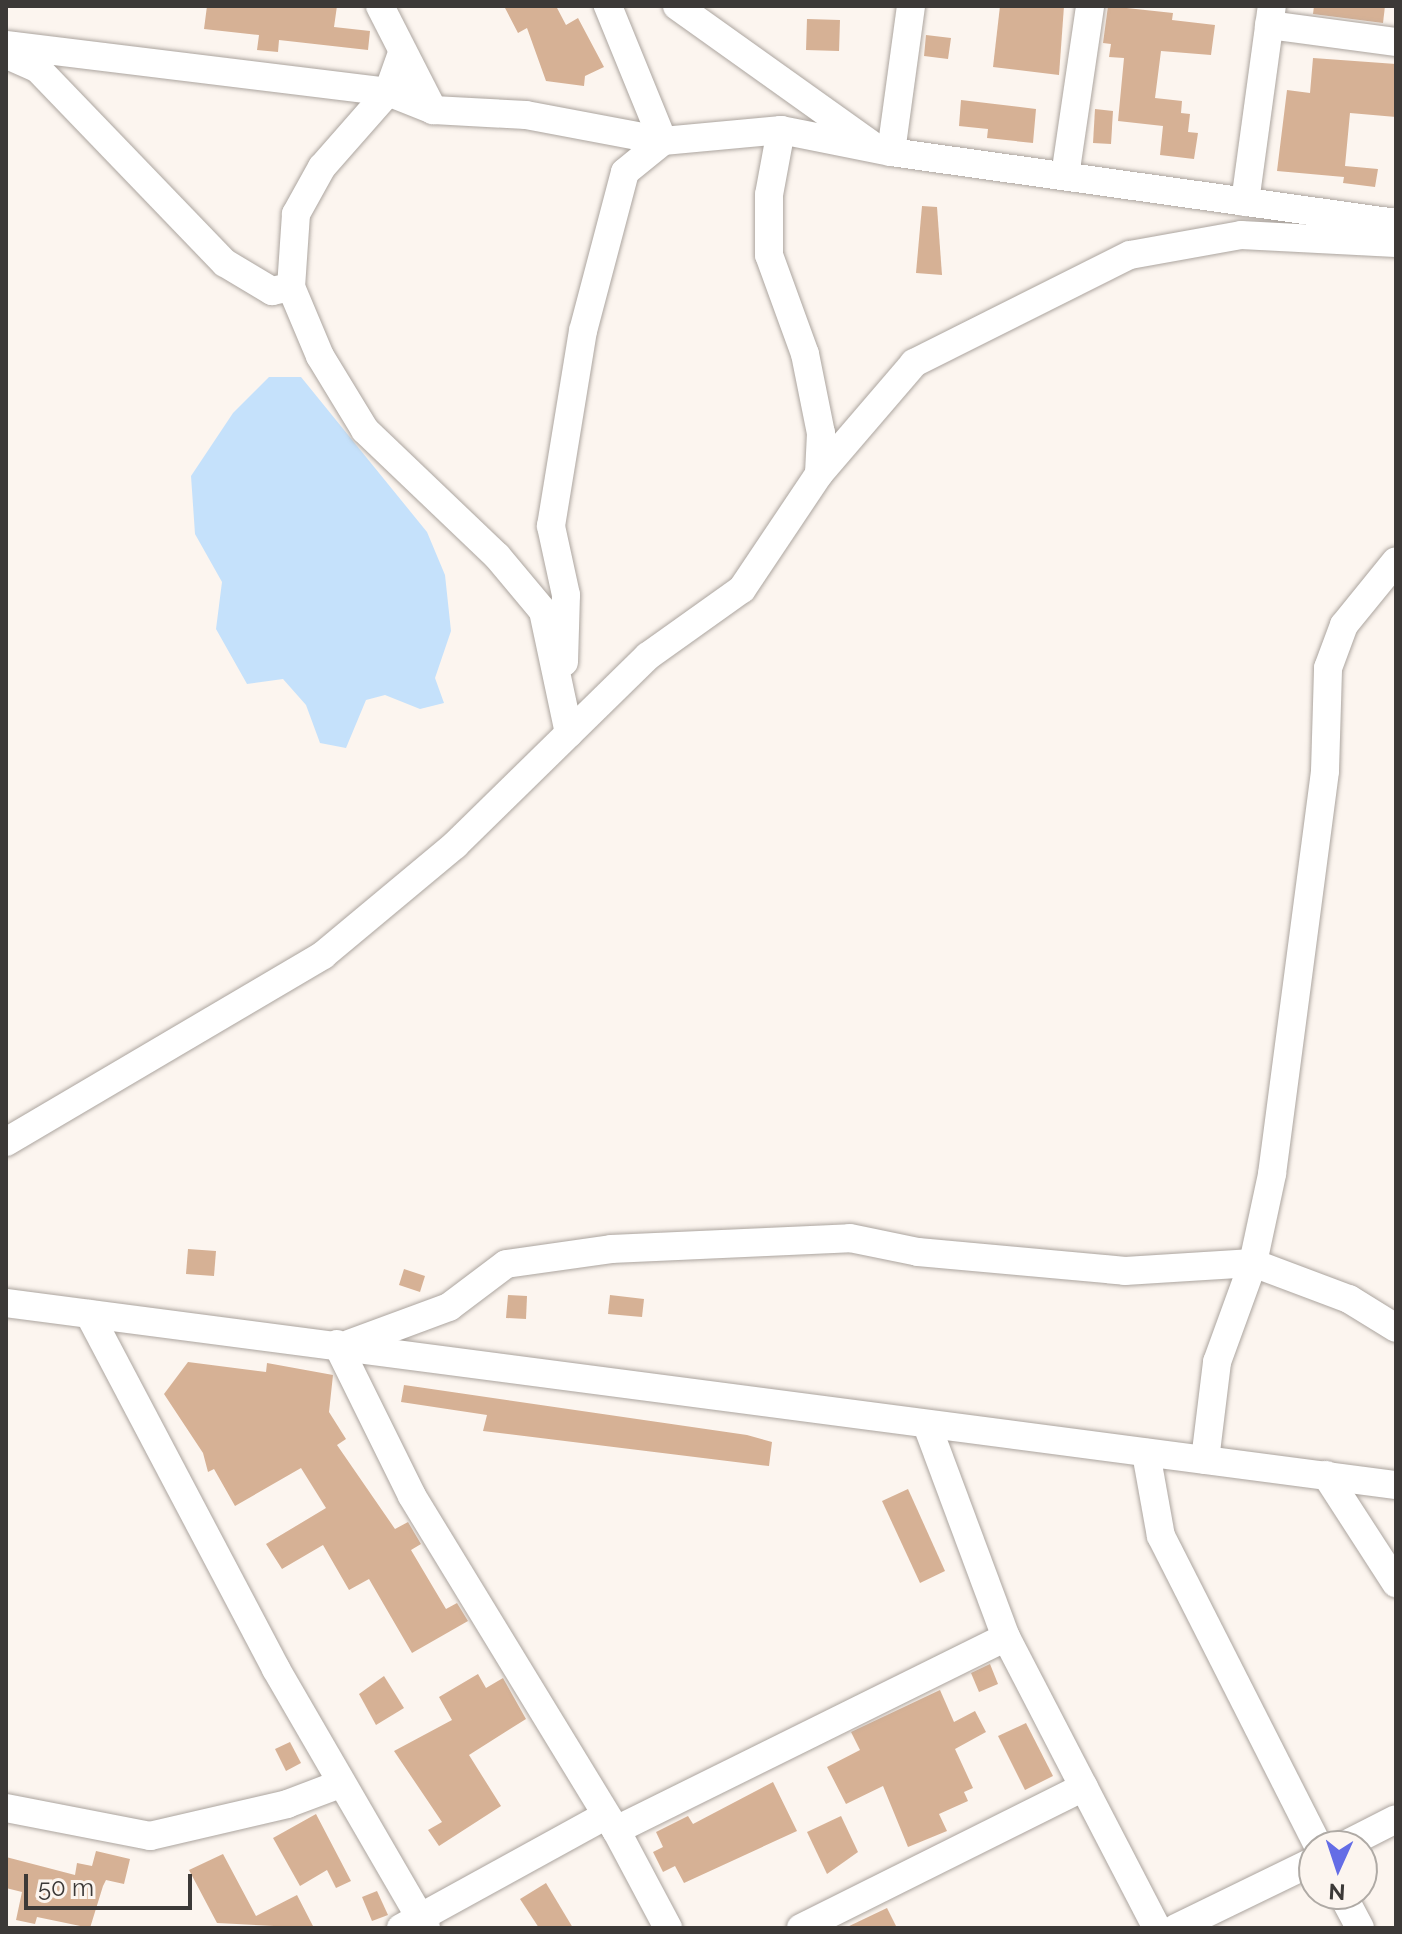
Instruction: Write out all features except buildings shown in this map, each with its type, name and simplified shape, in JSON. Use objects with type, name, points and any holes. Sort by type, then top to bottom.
[{"type":"street","points":[[380,6],[433,110]]},
{"type":"street","points":[[608,6],[663,141]]},
{"type":"street","points":[[677,6],[885,151]]},
{"type":"street","points":[[885,151],[911,6]]},
{"type":"street","points":[[1065,176],[1090,6]]},
{"type":"street","points":[[1245,202],[1271,15],[1396,42]]},
{"type":"street","points":[[6,45],[388,92],[433,110],[526,115],[663,141],[781,130],[885,151],[1396,223]]},
{"type":"street","points":[[402,53],[388,92],[322,167],[296,214],[291,287],[320,356],[365,430],[497,556],[543,611],[566,720]]},
{"type":"street","points":[[6,55],[38,69],[225,263],[272,291],[291,287]]},
{"type":"street","points":[[781,130],[769,195],[769,255],[805,354],[821,433],[819,474]]},
{"type":"street","points":[[566,720],[566,595],[551,526],[583,331],[625,172],[663,141]]},
{"type":"street","points":[[6,1142],[323,955],[455,845],[566,720],[742,589],[819,474],[914,363],[1130,255],[1241,235],[1396,243]]},
{"type":"street","points":[[1205,1460],[1217,1362],[1253,1263],[1303,959],[1325,771],[1328,668],[1344,625],[1396,561]]},
{"type":"street","points":[[341,1345],[449,1307],[506,1264],[611,1249],[850,1238],[918,1252],[1125,1271],[1253,1263],[1349,1299],[1396,1328]]},
{"type":"street","points":[[6,1303],[1396,1485]]},
{"type":"street","points":[[89,1314],[415,1925],[611,1823],[1006,1637]]},
{"type":"street","points":[[341,1345],[412,1496],[611,1823],[668,1928]]},
{"type":"street","points":[[927,1425],[1006,1637],[1157,1928]]},
{"type":"street","points":[[1146,1453],[1161,1536],[1310,1830]]},
{"type":"street","points":[[1326,1475],[1396,1583]]},
{"type":"street","points":[[6,1808],[150,1836],[218,1823],[340,1784]]},
{"type":"street","points":[[801,1928],[1084,1787]]},
{"type":"street","points":[[1374,1830],[1396,1819]]},
{"type":"street","points":[[1176,1928],[1298,1869]]},
{"type":"street","points":[[1350,1910],[1360,1928]]},
{"type":"water","points":[[269,377],[301,377],[427,532],[445,575],[451,631],[435,678],[444,703],[420,709],[385,695],[366,700],[346,748],[320,743],[306,705],[283,679],[247,684],[216,629],[222,582],[195,534],[191,476],[233,413]]}]
